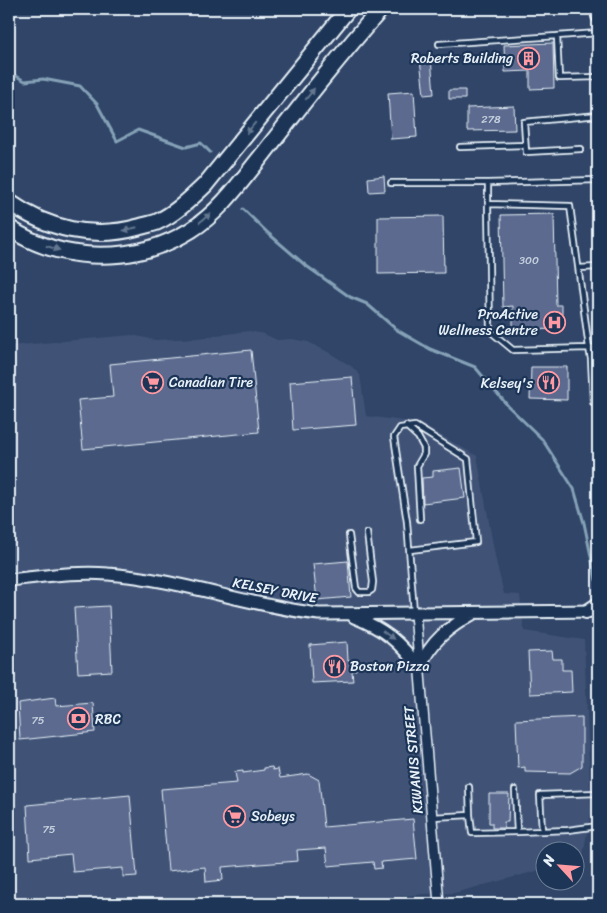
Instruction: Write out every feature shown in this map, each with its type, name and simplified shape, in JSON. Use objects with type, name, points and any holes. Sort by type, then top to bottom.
[{"type":"highway","points":[[9,202],[27,215],[59,227],[92,233],[124,231],[156,222],[184,205],[205,185],[348,9]]},
{"type":"highway","points":[[9,228],[32,242],[63,252],[95,256],[128,254],[162,246],[192,229],[220,207],[327,73],[381,9]]},
{"type":"main road","points":[[597,9],[598,16]]},
{"type":"main road","name":"KELSEY DRIVE","points":[[9,580],[69,574],[107,573],[146,578],[304,613],[348,615],[476,612],[594,613]]},
{"type":"main road","points":[[594,613],[598,604]]},
{"type":"main road","points":[[348,615],[373,624],[390,636],[405,649],[419,668],[427,651],[439,637],[454,625],[476,612]]},
{"type":"street","name":"KIWANIS STREET","points":[[415,613],[439,904]]},
{"type":"lane","points":[[439,44],[598,33]]},
{"type":"lane","points":[[557,36],[559,78],[598,77]]},
{"type":"lane","points":[[581,148],[526,152],[524,122],[598,115]]},
{"type":"lane","points":[[460,147],[525,145]]},
{"type":"lane","points":[[391,182],[488,183],[598,180]]},
{"type":"lane","points":[[488,183],[490,331],[513,350],[598,349]]},
{"type":"lane","points":[[488,204],[570,206],[591,359],[593,402]]},
{"type":"lane","points":[[579,268],[598,266]]},
{"type":"lane","points":[[406,426],[418,437],[424,448],[424,454],[417,466],[420,520]]},
{"type":"lane","points":[[410,550],[476,542],[468,459],[415,426],[400,428],[394,438],[410,550],[415,613]]},
{"type":"lane","points":[[349,535],[356,588],[359,592],[369,592],[372,590],[373,582],[367,533]]},
{"type":"lane","points":[[469,787],[472,833],[568,830],[598,826]]},
{"type":"lane","points":[[515,790],[516,832]]},
{"type":"lane","points":[[542,831],[540,794],[598,793]]},
{"type":"lane","points":[[432,816],[470,815]]},
{"type":"shaded area","points":[[249,331],[264,334],[277,340],[292,339],[308,342],[351,366],[360,375],[366,416],[419,423],[477,456],[496,561],[504,594],[520,595],[524,631],[584,640],[591,812],[584,849],[584,840],[534,840],[534,872],[454,893],[316,904],[9,904],[9,346],[132,335],[155,340],[198,338]]},
{"type":"building","name":"Roberts Building","points":[[553,43],[554,88],[530,89],[530,71],[505,72],[504,45]]},
{"type":"building","points":[[431,58],[434,94],[424,95],[420,59]]},
{"type":"building","points":[[449,90],[465,90],[465,99],[449,99]]},
{"type":"building","points":[[414,91],[417,137],[391,139],[388,93]]},
{"type":"building","points":[[514,106],[515,130],[467,131],[467,108]]},
{"type":"building","points":[[384,176],[385,191],[369,192],[368,178]]},
{"type":"building","points":[[554,214],[556,305],[562,305],[562,329],[513,330],[513,306],[503,307],[501,215]]},
{"type":"building","points":[[443,216],[444,273],[378,274],[378,217]]},
{"type":"building","points":[[251,350],[259,432],[83,449],[78,400],[113,397],[110,364]]},
{"type":"building","name":"Kelsey's","points":[[531,367],[567,367],[567,400],[530,399]]},
{"type":"building","points":[[352,377],[356,425],[293,430],[290,382]]},
{"type":"building","points":[[461,468],[465,498],[423,503],[422,478],[433,477],[433,471]]},
{"type":"building","points":[[348,561],[351,597],[317,600],[313,564]]},
{"type":"building","points":[[109,606],[112,671],[78,673],[74,608]]},
{"type":"building","name":"Boston Pizza","points":[[347,642],[348,661],[356,661],[356,670],[352,671],[353,681],[312,683],[310,645]]},
{"type":"building","points":[[552,651],[553,659],[562,659],[562,670],[571,670],[572,692],[530,694],[528,652]]},
{"type":"building","points":[[55,698],[56,706],[93,703],[95,732],[20,740],[18,703]]},
{"type":"building","points":[[582,717],[582,766],[570,773],[525,772],[525,767],[518,768],[516,720]]},
{"type":"building","points":[[272,767],[273,770],[278,769],[280,778],[308,774],[319,780],[324,827],[413,819],[417,859],[381,862],[382,868],[374,869],[373,862],[328,866],[326,848],[297,850],[298,861],[222,867],[223,880],[206,882],[205,867],[168,871],[161,789],[237,783],[235,772],[243,771],[243,773]]},
{"type":"building","points":[[489,794],[509,794],[508,822],[504,822],[504,828],[492,828],[492,823],[489,823]]},
{"type":"building","points":[[130,795],[137,876],[123,877],[123,868],[73,872],[71,854],[30,858],[27,805]]},
{"type":"waterway","points":[[9,72],[25,81],[43,79],[80,86],[97,104],[117,141],[138,130],[186,147],[201,143],[210,152]]},
{"type":"waterway","points":[[243,209],[305,265],[350,297],[367,304],[397,330],[430,349],[475,367],[508,406],[542,439],[574,489],[584,523],[596,580]]},
{"type":"place","name":"Roberts Building","points":[[529,58]]},
{"type":"place","name":"ProActive Wellness Centre","points":[[554,322]]},
{"type":"place","name":"Canadian Tire","points":[[153,382]]},
{"type":"place","name":"Kelsey's","points":[[549,383]]},
{"type":"place","name":"Boston Pizza","points":[[334,666]]},
{"type":"place","name":"RBC","points":[[79,719]]},
{"type":"place","name":"Sobeys","points":[[235,816]]}]
